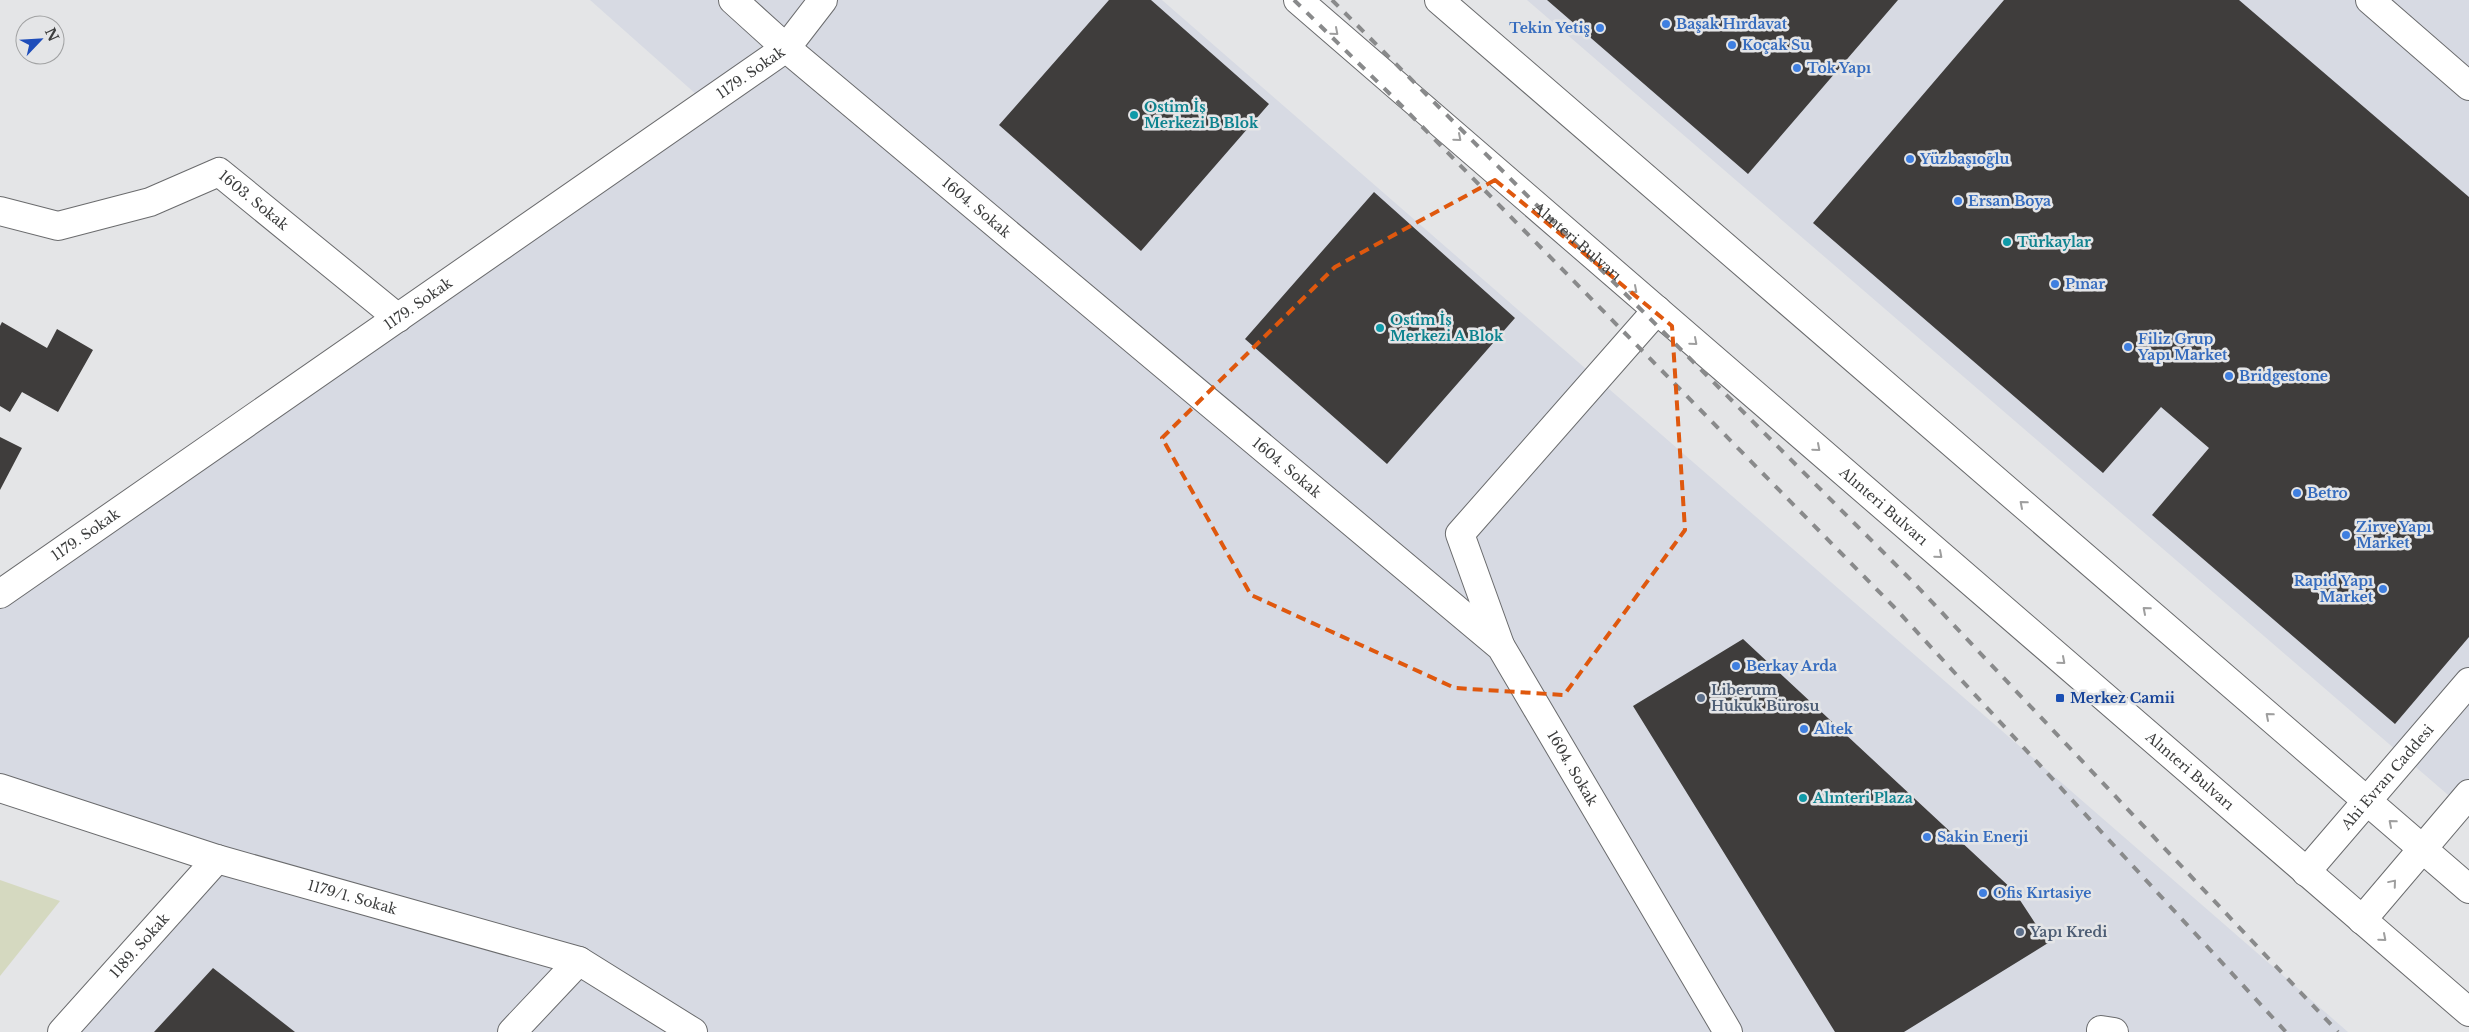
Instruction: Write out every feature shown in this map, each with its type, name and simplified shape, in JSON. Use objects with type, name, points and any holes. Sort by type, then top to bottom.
[{"type":"street","name":"1604. Sokak","points":[[733,0],[786,48],[1501,647],[1728,1032]]},
{"type":"street","name":"1179. Sokak","points":[[0,594],[786,48],[823,0]]},
{"type":"street","name":"Alınteri Bulvarı","points":[[1298,0],[2469,1012]]},
{"type":"street","points":[[1439,0],[2469,889]]},
{"type":"street","points":[[2370,0],[2469,86]]},
{"type":"street","name":"1603. Sokak","points":[[0,211],[58,226],[150,202],[219,172],[398,318]]},
{"type":"street","points":[[1501,647],[1460,534],[1657,310]]},
{"type":"street","name":"Ahi Evran Caddesi","points":[[2306,872],[2469,682]]},
{"type":"street","name":"1179/1. Sokak","points":[[0,788],[217,858],[579,961],[693,1032]]},
{"type":"street","points":[[2362,920],[2469,794]]},
{"type":"street","name":"1189. Sokak","points":[[62,1032],[217,858]]},
{"type":"street","points":[[512,1032],[579,961]]},
{"type":"highlighted area","points":[[1495,180],[1672,326],[1685,530],[1564,695],[1455,688],[1251,595],[1162,438],[1335,267]]},
{"type":"shaded area","points":[[590,0],[1162,0],[2348,1032],[62,1032],[217,859],[0,788],[0,594],[706,103]]},
{"type":"shaded area","points":[[1527,0],[2469,0],[2469,813]]},
{"type":"green space","points":[[0,880],[60,901],[0,976]]},
{"type":"building","name":"Ostim İş Merkezi B Blok","points":[[1109,0],[1151,0],[1269,104],[1141,251],[999,125]]},
{"type":"building","points":[[1547,0],[1898,0],[1748,174]]},
{"type":"building","points":[[2004,0],[2239,0],[2469,197],[2469,637],[2395,724],[2152,515],[2209,448],[2161,407],[2103,473],[1813,223]]},
{"type":"building","name":"Ostim İş Merkezi A Blok","points":[[1374,192],[1515,318],[1387,464],[1245,339]]},
{"type":"building","points":[[2,322],[47,348],[57,329],[93,350],[58,412],[22,392],[10,412],[0,406],[0,326]]},
{"type":"building","points":[[0,437],[22,448],[0,490]]},
{"type":"building","name":"Alınteri Plaza","points":[[1743,639],[2014,891],[2048,943],[1904,1032],[1835,1032],[1633,706]]},
{"type":"building","points":[[213,968],[295,1032],[154,1032]]},
{"type":"railway","points":[[1294,0],[1394,98],[1894,607],[2286,1032]]},
{"type":"railway","points":[[1332,0],[1914,583],[2338,1032]]},
{"type":"place","name":"Başak Hırdavat","points":[[1666,24]]},
{"type":"place","name":"Tekin Yetiş","points":[[1600,28]]},
{"type":"place","name":"Koçak Su","points":[[1732,45]]},
{"type":"place","name":"Tok Yapı","points":[[1797,68]]},
{"type":"place","name":"Ostim İş Merkezi B Blok","points":[[1134,115]]},
{"type":"place","name":"Yüzbaşıoğlu","points":[[1910,159]]},
{"type":"place","name":"Ersan Boya","points":[[1958,201]]},
{"type":"place","name":"Türkaylar","points":[[2007,242]]},
{"type":"place","name":"Pınar","points":[[2055,284]]},
{"type":"place","name":"Ostim İş Merkezi A Blok","points":[[1380,328]]},
{"type":"place","name":"Filiz Grup Yapı Market","points":[[2128,347]]},
{"type":"place","name":"Bridgestone","points":[[2229,376]]},
{"type":"place","name":"Betro","points":[[2297,493]]},
{"type":"place","name":"Zirve Yapı Market","points":[[2346,535]]},
{"type":"place","name":"Rapid Yapı Market","points":[[2383,589]]},
{"type":"place","name":"Berkay Arda","points":[[1736,666]]},
{"type":"place","name":"Liberum Hukuk Bürosu","points":[[1701,698]]},
{"type":"place","name":"Merkez Camii","points":[[2060,698]]},
{"type":"place","name":"Altek","points":[[1804,729]]},
{"type":"place","name":"Alınteri Plaza","points":[[1803,798]]},
{"type":"place","name":"Sakin Enerji","points":[[1927,837]]},
{"type":"place","name":"Ofis Kırtasiye","points":[[1983,893]]},
{"type":"place","name":"Yapı Kredi","points":[[2020,932]]}]
